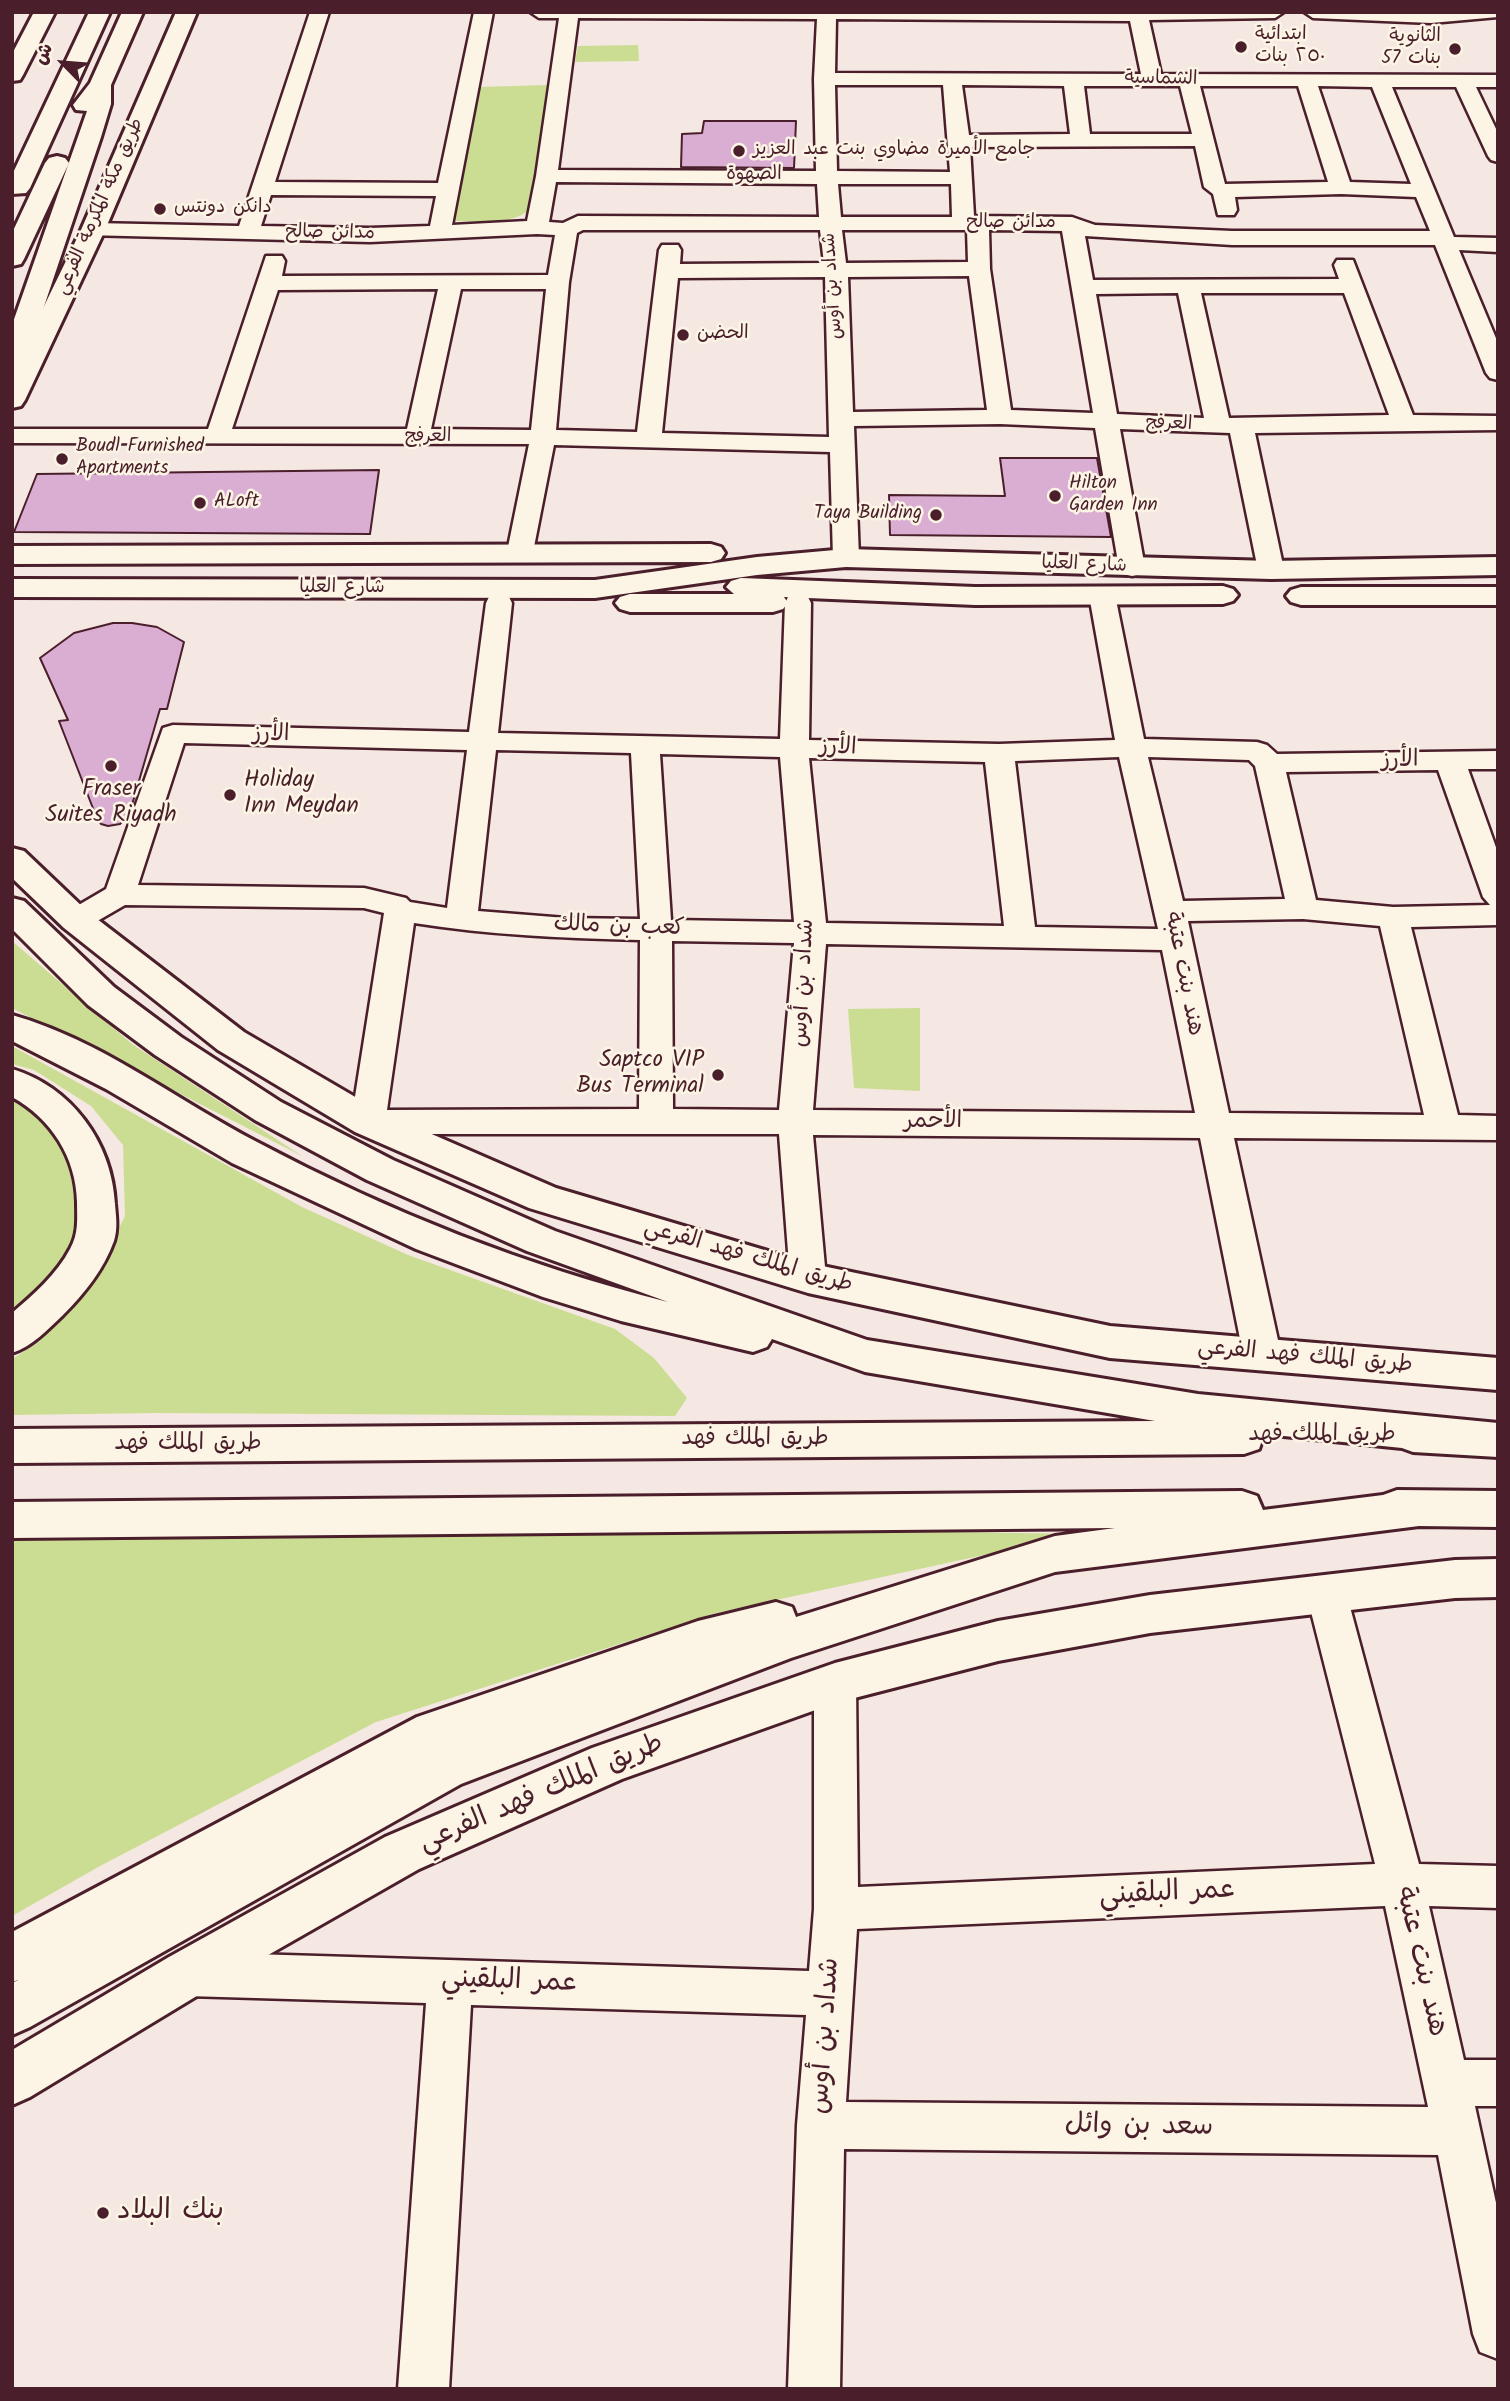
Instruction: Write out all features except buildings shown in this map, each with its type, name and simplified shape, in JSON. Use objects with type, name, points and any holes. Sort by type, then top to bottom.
[{"type":"main road","points":[[12,75],[44,12]]},
{"type":"main road","points":[[12,153],[80,54],[90,12]]},
{"type":"main road","points":[[12,200],[100,12]]},
{"type":"main road","name":"طريق مكة المكرمة الفرعي","points":[[12,400],[93,230],[187,12]]},
{"type":"main road","points":[[12,259],[85,102],[100,85],[133,18]]},
{"type":"main road","points":[[12,363],[90,137],[100,104],[100,85]]},
{"type":"main road","points":[[12,555],[116,557],[742,552],[846,558]]},
{"type":"main road","name":"شارع العليا","points":[[12,588],[595,589],[846,558],[1272,570],[1498,566]]},
{"type":"main road","name":"شارع العليا","points":[[12,564],[587,566],[761,589],[975,596],[1498,596]]},
{"type":"main road","points":[[12,607],[63,601],[798,603],[975,596]]},
{"type":"main road","points":[[12,859],[76,920]]},
{"type":"main road","points":[[12,909],[101,996],[168,1046],[268,1111],[357,1158],[541,1241],[865,1356]]},
{"type":"main road","name":"طريق الملك فهد الفرعي","points":[[76,920],[231,1041],[368,1122],[543,1198],[808,1278],[1111,1342],[1498,1374]]},
{"type":"main road","points":[[12,1027],[148,1097],[242,1151],[331,1197],[473,1257],[600,1300],[687,1323],[865,1356],[1198,1411],[1438,1435]]},
{"type":"main road","points":[[12,1082],[23,1085],[54,1108],[77,1138],[94,1168],[98,1224],[92,1244],[66,1286],[12,1337]]},
{"type":"main road","name":"طريق الملك فهد","points":[[12,1446],[1438,1435],[1498,1440]]},
{"type":"main road","points":[[12,2010],[444,1769],[785,1640],[1055,1554],[1421,1508]]},
{"type":"main road","points":[[12,1520],[1498,1509]]},
{"type":"main road","points":[[12,1958],[433,1732],[698,1641],[860,1598],[1020,1565]]},
{"type":"main road","name":"طريق الملك فهد الفرعي","points":[[187,1974],[402,1853],[609,1763],[835,1683],[998,1641],[1150,1614],[1326,1592],[1455,1579],[1498,1578]]},
{"type":"main road","points":[[12,2079],[187,1974]]},
{"type":"street","points":[[248,232],[320,12]]},
{"type":"street","points":[[439,233],[484,12]]},
{"type":"street","points":[[539,12],[1275,12]]},
{"type":"street","points":[[1313,12],[1431,17],[1493,12]]},
{"type":"street","points":[[537,227],[547,176],[569,13]]},
{"type":"street","name":"شداد بن أوس","points":[[827,14],[824,79],[829,223],[836,269],[846,558]]},
{"type":"street","points":[[1138,14],[1152,80]]},
{"type":"street","name":"الشماسية","points":[[824,79],[1498,81]]},
{"type":"street","points":[[1073,80],[1081,141]]},
{"type":"street","points":[[1306,80],[1340,188]]},
{"type":"street","points":[[952,81],[960,141],[963,220],[978,223],[979,268],[1000,417]]},
{"type":"street","points":[[1189,81],[1215,187],[1223,191],[1340,188],[1415,191],[1422,185]]},
{"type":"street","points":[[1380,81],[1445,241],[1476,294],[1498,373]]},
{"type":"street","points":[[1463,81],[1498,156]]},
{"type":"street","points":[[960,141],[1203,140]]},
{"type":"street","name":"الصهوة","points":[[547,176],[960,178]]},
{"type":"street","points":[[261,187],[448,190]]},
{"type":"street","points":[[1223,191],[1232,238]]},
{"type":"street","name":"مدائن صالح","points":[[93,230],[279,234],[439,233],[673,222],[1072,224],[1092,231],[1232,238],[1335,238],[1498,245]]},
{"type":"street","points":[[649,439],[673,222]]},
{"type":"street","points":[[1072,224],[1132,568]]},
{"type":"street","points":[[520,552],[543,437],[558,282],[573,226]]},
{"type":"street","points":[[217,438],[269,283],[279,234]]},
{"type":"street","points":[[1335,238],[1404,422]]},
{"type":"street","points":[[668,271],[979,268]]},
{"type":"street","points":[[417,438],[452,281]]},
{"type":"street","points":[[269,283],[558,282]]},
{"type":"street","points":[[1188,286],[1272,570]]},
{"type":"street","points":[[1082,287],[1352,286]]},
{"type":"street","name":"العرفج","points":[[841,419],[1000,417],[1107,423],[1229,425],[1498,423]]},
{"type":"street","name":"العرفج","points":[[12,436],[543,437],[844,445]]},
{"type":"street","name":"هند بنت عتبة","points":[[1102,595],[1131,748],[1172,925],[1262,1354]]},
{"type":"street","points":[[461,920],[499,603]]},
{"type":"street","name":"شداد بن أوس","points":[[798,603],[794,748],[811,933],[795,1123],[808,1278]]},
{"type":"street","name":"الأرز","points":[[119,895],[173,734],[999,753],[1131,748],[1257,751],[1269,763],[1498,760]]},
{"type":"street","points":[[645,746],[656,930],[656,1121]]},
{"type":"street","points":[[999,753],[1021,939]]},
{"type":"street","points":[[1450,761],[1498,897]]},
{"type":"street","points":[[1269,763],[1303,909]]},
{"type":"street","points":[[76,920],[119,895]]},
{"type":"street","name":"كعب بن مالك","points":[[119,895],[364,898],[395,905],[400,911],[461,920],[566,928],[1021,939],[1303,909],[1392,917],[1498,915]]},
{"type":"street","points":[[368,1122],[400,911]]},
{"type":"street","points":[[1392,917],[1444,1128]]},
{"type":"street","name":"الأحمر","points":[[368,1122],[656,1121],[1498,1128]]},
{"type":"street","name":"هند بنت عتبة","points":[[1326,1592],[1402,1884],[1457,2131],[1498,2334]]},
{"type":"street","name":"شداد بن أوس","points":[[814,2389],[821,2125],[836,1909],[835,1683]]},
{"type":"street","name":"عمر البلقيني","points":[[836,1909],[1402,1884],[1498,1887]]},
{"type":"street","name":"عمر البلقيني","points":[[187,1974],[830,1994]]},
{"type":"street","points":[[424,2389],[450,1981]]},
{"type":"street","points":[[1446,2083],[1498,2083]]},
{"type":"street","name":"سعد بن وائل","points":[[821,2125],[1457,2131]]},
{"type":"green space","points":[[638,45],[639,61],[575,62],[578,46]]},
{"type":"green space","points":[[547,85],[531,209],[503,220],[450,221],[480,87]]},
{"type":"green space","points":[[12,941],[132,1044],[302,1156],[12,1008]]},
{"type":"green space","points":[[920,1008],[920,1091],[854,1088],[848,1009]]},
{"type":"green space","points":[[12,1046],[302,1207],[408,1255],[615,1329],[654,1358],[687,1398],[675,1416],[156,1413],[12,1415],[12,1359],[39,1342],[93,1280],[125,1216],[123,1145],[91,1106],[34,1070],[12,1064]]},
{"type":"green space","points":[[12,1088],[71,1135],[83,1225],[57,1275],[12,1321]]},
{"type":"green space","points":[[12,1519],[1081,1534],[716,1613],[376,1722],[100,1866],[12,1916]]},
{"type":"place","name":"ابتدائية ٢٥٠ بنات","points":[[1241,47]]},
{"type":"place","name":"الثانوية 57 بنات","points":[[1455,49]]},
{"type":"place","name":"جامع الأميرة مضاوي بنت عبد العزيز","points":[[739,151]]},
{"type":"place","name":"دانكن دونتس","points":[[160,209]]},
{"type":"place","name":"الحضن","points":[[683,335]]},
{"type":"place","name":"Boudl Furnished Apartments","points":[[62,459]]},
{"type":"place","name":"Hilton Garden Inn","points":[[1055,496]]},
{"type":"place","name":"ALoft","points":[[200,503]]},
{"type":"place","name":"Taya Building","points":[[936,515]]},
{"type":"place","name":"Fraser Suites Riyadh","points":[[111,766]]},
{"type":"place","name":"Holiday Inn Meydan","points":[[230,795]]},
{"type":"place","name":"Saptco VIP Bus Terminal","points":[[718,1075]]},
{"type":"place","name":"بنك البلاد","points":[[103,2213]]}]
